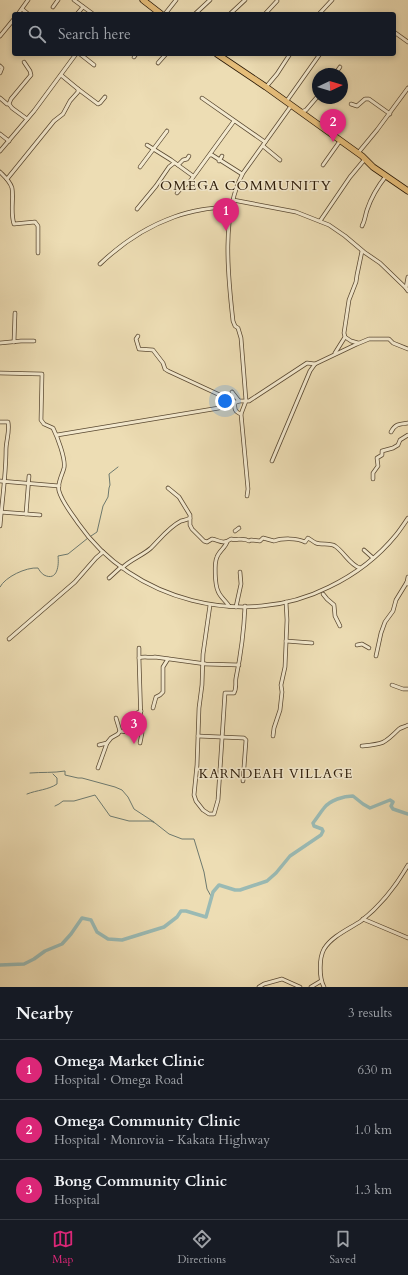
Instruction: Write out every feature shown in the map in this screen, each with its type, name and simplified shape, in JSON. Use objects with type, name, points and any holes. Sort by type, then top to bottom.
[{"type":"highway","points":[[142,0],[158,12]]},
{"type":"highway","points":[[225,56],[358,153],[372,167],[408,191]]},
{"type":"street","points":[[20,12],[28,0]]},
{"type":"street","points":[[53,7],[58,0]]},
{"type":"street","points":[[74,0],[90,12]]},
{"type":"street","points":[[167,12],[176,0]]},
{"type":"street","points":[[197,12],[210,0]]},
{"type":"street","points":[[232,12],[245,0]]},
{"type":"street","points":[[321,12],[332,0]]},
{"type":"street","points":[[267,12],[277,1]]},
{"type":"street","points":[[79,12],[83,7]]},
{"type":"street","points":[[22,9],[26,12]]},
{"type":"street","points":[[0,36],[12,21]]},
{"type":"street","points":[[396,33],[408,42]]},
{"type":"street","points":[[0,151],[75,56]]},
{"type":"street","points":[[83,56],[94,65]]},
{"type":"street","points":[[158,64],[164,56]]},
{"type":"street","points":[[266,87],[289,56]]},
{"type":"street","points":[[247,496],[248,489],[242,414],[246,401],[241,338],[238,328],[235,326],[233,321],[227,249],[231,206],[237,184],[242,174],[263,146],[319,56]]},
{"type":"street","points":[[9,104],[11,99],[31,75],[24,62]]},
{"type":"street","points":[[0,66],[2,68],[0,73]]},
{"type":"street","points":[[61,75],[98,104],[105,97]]},
{"type":"street","points":[[358,153],[390,114],[408,88]]},
{"type":"street","points":[[7,179],[54,121],[63,114],[78,89]]},
{"type":"street","points":[[0,98],[27,118]]},
{"type":"street","points":[[202,98],[265,142]]},
{"type":"street","points":[[351,104],[357,106],[365,99],[369,99],[390,114]]},
{"type":"street","points":[[301,112],[306,110],[312,103]]},
{"type":"street","points":[[212,112],[215,108]]},
{"type":"street","points":[[177,192],[186,185],[234,121]]},
{"type":"street","points":[[140,167],[167,131]]},
{"type":"street","points":[[0,134],[9,141]]},
{"type":"street","points":[[323,165],[340,141]]},
{"type":"street","points":[[146,145],[193,176]]},
{"type":"street","points":[[263,146],[280,160]]},
{"type":"street","points":[[210,155],[242,174]]},
{"type":"street","points":[[178,165],[183,160],[187,159],[188,156]]},
{"type":"street","points":[[219,161],[222,156]]},
{"type":"street","points":[[320,221],[350,177],[365,159]]},
{"type":"street","points":[[137,209],[169,167],[174,163]]},
{"type":"street","points":[[0,172],[12,187],[14,224],[35,222],[38,226],[38,253]]},
{"type":"street","points":[[362,226],[371,200],[386,176]]},
{"type":"street","points":[[233,200],[296,212],[320,221],[337,230],[387,269],[408,291]]},
{"type":"street","points":[[100,264],[131,238],[175,216],[231,206]]},
{"type":"street","points":[[334,354],[345,337],[344,332],[349,300],[356,282],[356,275],[362,251]]},
{"type":"street","points":[[406,288],[408,277]]},
{"type":"street","points":[[14,342],[15,313]]},
{"type":"street","points":[[138,336],[136,339],[139,349],[153,350]]},
{"type":"street","points":[[345,337],[351,341],[359,343]]},
{"type":"street","points":[[272,461],[310,371],[315,364],[369,339],[389,339],[393,343],[408,349]]},
{"type":"street","points":[[0,343],[34,341]]},
{"type":"street","points":[[153,344],[153,350],[161,359],[165,369],[168,372],[235,402]]},
{"type":"street","points":[[56,435],[219,408],[239,401],[249,401],[307,363],[315,364]]},
{"type":"street","points":[[0,373],[42,374],[41,420],[44,424],[51,426],[56,435],[64,462],[59,481],[59,491],[64,501],[92,541],[103,552],[137,578],[161,590],[190,601],[210,605],[236,607],[262,606],[286,602],[328,588],[373,558],[396,536],[408,519]]},
{"type":"street","points":[[232,392],[239,401]]},
{"type":"street","points":[[235,402],[235,409],[237,413],[242,414]]},
{"type":"street","points":[[0,422],[8,422],[9,424],[6,464],[2,481],[0,526]]},
{"type":"street","points":[[391,432],[394,426],[408,423]]},
{"type":"street","points":[[373,479],[373,473],[378,466],[377,458],[382,455],[382,451],[398,445],[400,440],[408,435]]},
{"type":"street","points":[[26,514],[29,476]]},
{"type":"street","points":[[2,481],[59,486]]},
{"type":"street","points":[[168,488],[179,497],[190,515],[190,525],[192,529],[204,541],[207,542],[212,539],[217,542],[227,542],[231,539],[246,539],[249,542],[251,540],[260,541],[263,538],[272,541],[283,538],[303,539],[305,542],[308,538],[316,543],[332,545],[344,553],[356,567],[360,568]]},
{"type":"street","points":[[1,512],[40,515]]},
{"type":"street","points":[[109,578],[132,559],[150,548],[156,541],[182,520],[190,518]]},
{"type":"street","points":[[235,530],[240,528]]},
{"type":"street","points":[[227,542],[226,546],[220,551],[216,558],[216,579],[218,592],[229,606]]},
{"type":"street","points":[[364,550],[373,558]]},
{"type":"street","points":[[9,639],[74,582],[103,552]]},
{"type":"street","points":[[236,607],[240,584],[240,572]]},
{"type":"street","points":[[376,656],[381,633],[396,600],[407,583],[408,577]]},
{"type":"street","points":[[323,594],[334,605],[335,619],[340,626]]},
{"type":"street","points":[[273,736],[280,710],[282,685],[286,667],[286,602]]},
{"type":"street","points":[[210,605],[202,663],[194,795],[199,806],[211,815],[214,814],[218,800],[225,693],[235,692],[244,626],[245,606]]},
{"type":"street","points":[[286,641],[312,643]]},
{"type":"street","points":[[357,645],[362,644],[370,648]]},
{"type":"street","points":[[138,743],[141,736],[138,660],[140,658],[139,648]]},
{"type":"street","points":[[140,658],[155,657],[168,660],[239,665]]},
{"type":"street","points":[[153,708],[156,697],[163,692],[163,667],[168,660]]},
{"type":"street","points":[[392,685],[403,689],[408,689]]},
{"type":"street","points":[[120,731],[134,733],[138,727],[137,713],[141,711]]},
{"type":"street","points":[[116,718],[120,731]]},
{"type":"street","points":[[362,746],[374,746],[385,742],[394,736],[400,728],[408,725]]},
{"type":"street","points":[[98,768],[107,743],[120,731]]},
{"type":"street","points":[[198,736],[244,738],[246,740],[243,781]]},
{"type":"street","points":[[99,745],[107,743]]},
{"type":"street","points":[[324,987],[321,981],[320,972],[324,949],[333,939],[363,919],[382,901],[398,882],[408,865]]},
{"type":"street","points":[[363,919],[408,938]]},
{"type":"street","points":[[259,987],[282,979],[300,987]]},
{"type":"street","points":[[311,987],[321,981]]},
{"type":"waterway","points":[[91,536],[97,532],[103,506],[108,497],[110,485],[109,474],[118,467]]},
{"type":"waterway","points":[[0,587],[11,576],[28,569],[38,568],[44,575],[49,577],[52,576],[57,571],[58,556],[68,554],[88,538]]},
{"type":"waterway","points":[[30,773],[65,771],[65,775],[115,787],[122,790],[128,797],[134,809],[154,822]]},
{"type":"waterway","points":[[27,794],[50,788],[57,784],[57,778],[53,774]]},
{"type":"waterway","points":[[55,806],[63,801],[74,801],[95,795],[110,816],[129,821],[151,821],[169,834],[182,839],[194,839],[204,872],[207,889],[212,898]]},
{"type":"waterway","points":[[0,965],[24,964],[45,951],[62,944],[82,918],[91,920],[97,932],[108,939],[122,940],[164,927],[177,917],[181,911],[206,917],[213,892],[219,885],[240,890],[267,881],[276,873],[290,856],[321,835],[323,831],[322,829],[314,826],[313,823],[327,805],[337,799],[353,796],[370,808],[390,800],[393,802],[391,806],[393,809],[408,814]]},
{"type":"place","name":"Omega Community Clinic","points":[[333,142]]},
{"type":"place","name":"Omega Market Clinic","points":[[226,231]]},
{"type":"place","name":"Bong Community Clinic","points":[[134,744]]},
{"type":"district","name":"OMEGA COMMUNITY","points":[[246,185]]},
{"type":"district","name":"KARNDEAH VILLAGE","points":[[276,773]]}]
